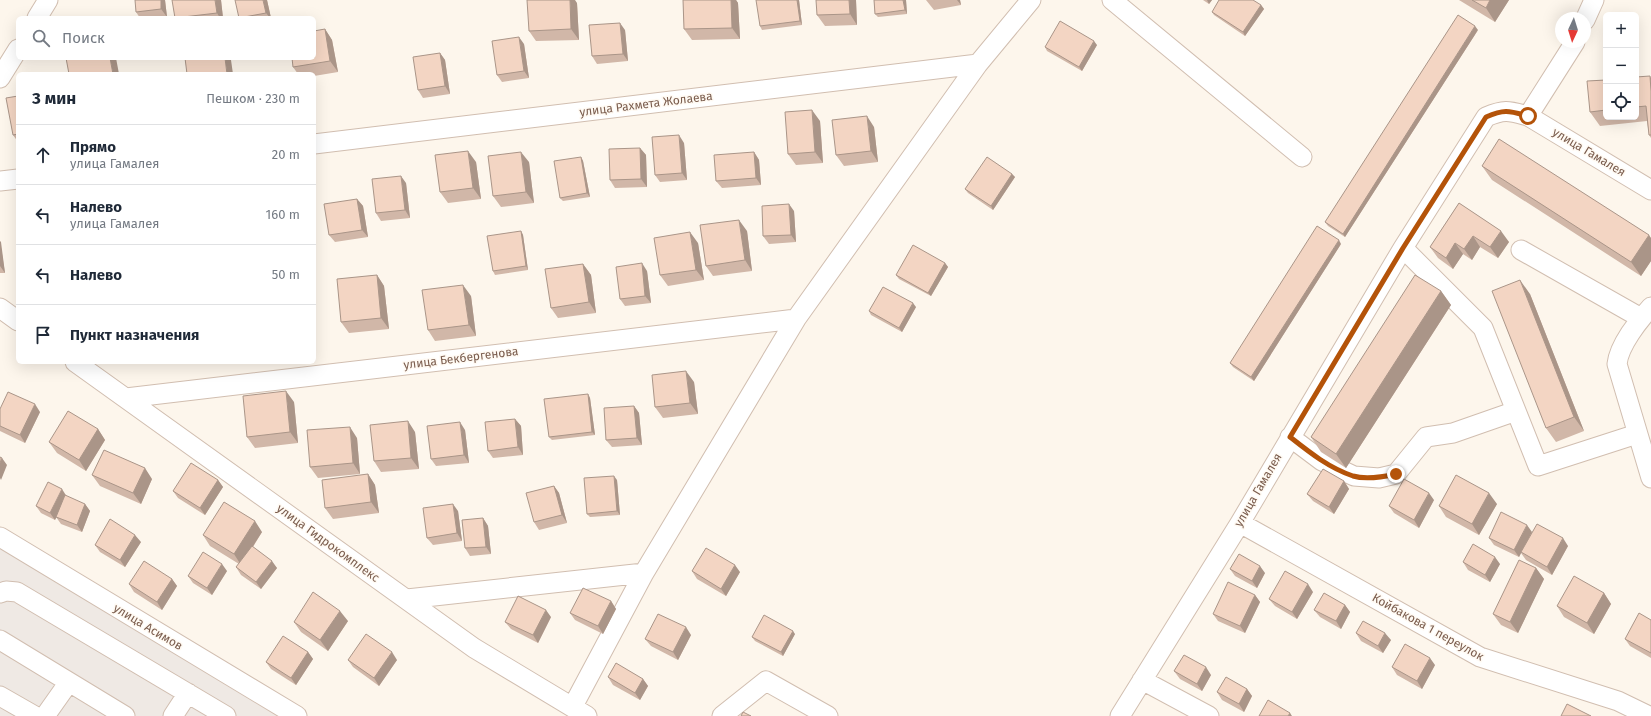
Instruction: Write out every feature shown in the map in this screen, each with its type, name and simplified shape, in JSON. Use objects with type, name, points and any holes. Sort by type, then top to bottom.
[{"type":"street","points":[[38,16],[48,0]]},
{"type":"street","points":[[580,711],[644,573],[796,318],[978,64],[1031,0]]},
{"type":"street","points":[[1112,0],[1302,158]]},
{"type":"street","points":[[1589,12],[1594,0]]},
{"type":"street","points":[[1528,116],[1571,48]]},
{"type":"street","points":[[0,78],[16,51]]},
{"type":"street","name":"улица Рахмета Жолаева","points":[[316,144],[978,64]]},
{"type":"street","name":"улица Гамалея","points":[[1120,716],[1240,523],[1403,248],[1486,117],[1498,112],[1508,111],[1528,116],[1651,190]]},
{"type":"street","points":[[0,181],[16,179]]},
{"type":"street","points":[[1403,248],[1483,328],[1538,466],[1637,434]]},
{"type":"street","points":[[1522,250],[1646,312],[1621,350],[1617,364],[1651,478]]},
{"type":"street","points":[[0,308],[16,320]]},
{"type":"street","name":"улица Бекбергенова","points":[[126,398],[796,318]]},
{"type":"street","name":"улица Гидрокомплекс","points":[[78,364],[474,648],[580,711]]},
{"type":"street","points":[[1290,437],[1322,461],[1354,476],[1379,478],[1396,474],[1426,437],[1453,433],[1516,411]]},
{"type":"street","name":"Койбакова 1 переулок","points":[[1240,523],[1480,657],[1618,701],[1649,716]]},
{"type":"street","name":"улица Асимов","points":[[0,537],[297,716]]},
{"type":"street","points":[[406,599],[644,573]]},
{"type":"street","points":[[0,593],[6,591],[17,592],[226,716]]},
{"type":"street","points":[[0,640],[125,716]]},
{"type":"street","points":[[1142,680],[1209,716]]},
{"type":"street","points":[[722,716],[766,681],[828,716]]},
{"type":"street","points":[[45,716],[69,682]]},
{"type":"street","points":[[173,716],[188,693]]},
{"type":"street","points":[[0,696],[35,716]]},
{"type":"shaded area","points":[[0,541],[292,716],[0,716]]},
{"type":"building","points":[[135,0],[161,0],[161,9],[136,12]]},
{"type":"building","points":[[172,0],[215,0],[217,13],[192,16],[175,16]]},
{"type":"building","points":[[235,0],[263,0],[266,13],[250,16],[239,16]]},
{"type":"building","points":[[527,0],[570,0],[571,29],[529,31]]},
{"type":"building","points":[[683,0],[731,0],[732,28],[684,29]]},
{"type":"building","points":[[756,0],[797,0],[800,21],[760,26]]},
{"type":"building","points":[[816,0],[849,0],[850,14],[817,15]]},
{"type":"building","points":[[874,0],[903,0],[905,10],[875,14]]},
{"type":"building","points":[[1219,0],[1253,0],[1261,5],[1243,32],[1212,12]]},
{"type":"building","points":[[1472,0],[1490,0],[1486,8]]},
{"type":"building","points":[[1458,15],[1475,26],[1343,234],[1325,222]]},
{"type":"building","points":[[1060,21],[1094,41],[1079,67],[1045,47]]},
{"type":"building","points":[[620,23],[623,54],[592,56],[589,25]]},
{"type":"building","points":[[325,29],[330,61],[293,67],[292,60],[316,60],[316,31]]},
{"type":"building","points":[[519,37],[524,71],[497,75],[492,41]]},
{"type":"building","points":[[440,53],[445,86],[418,90],[413,57]]},
{"type":"building","points":[[66,60],[110,60],[113,72],[69,72]]},
{"type":"building","points":[[185,60],[225,60],[227,72],[187,72]]},
{"type":"building","points":[[1650,76],[1651,135],[1649,135],[1646,106],[1639,107],[1639,77]]},
{"type":"building","points":[[1603,80],[1603,110],[1590,112],[1587,81]]},
{"type":"building","points":[[16,96],[16,134],[13,135],[6,98]]},
{"type":"building","points":[[812,110],[815,152],[788,154],[785,112]]},
{"type":"building","points":[[867,116],[871,151],[836,155],[832,120]]},
{"type":"building","points":[[679,135],[682,173],[655,175],[652,137]]},
{"type":"building","points":[[1499,139],[1649,235],[1631,262],[1482,166]]},
{"type":"building","points":[[640,148],[641,179],[610,180],[609,149]]},
{"type":"building","points":[[468,151],[473,188],[440,192],[435,155]]},
{"type":"building","points":[[521,152],[526,192],[493,196],[488,156]]},
{"type":"building","points":[[754,152],[756,178],[716,181],[714,155]]},
{"type":"building","points":[[581,157],[587,193],[560,198],[554,161]]},
{"type":"building","points":[[987,157],[1012,174],[991,206],[965,189]]},
{"type":"building","points":[[401,176],[405,210],[376,213],[372,179]]},
{"type":"building","points":[[357,199],[362,230],[329,235],[324,204]]},
{"type":"building","points":[[1459,203],[1501,231],[1490,247],[1473,236],[1464,249],[1455,243],[1446,258],[1430,247]]},
{"type":"building","points":[[789,204],[791,235],[763,236],[762,206]]},
{"type":"building","points":[[739,220],[745,260],[706,266],[700,225]]},
{"type":"building","points":[[1317,226],[1339,240],[1251,377],[1230,363]]},
{"type":"building","points":[[521,231],[526,266],[493,271],[487,236]]},
{"type":"building","points":[[690,232],[696,270],[660,275],[654,238]]},
{"type":"building","points":[[913,245],[945,263],[928,293],[896,275]]},
{"type":"building","points":[[642,263],[645,296],[620,299],[616,267]]},
{"type":"building","points":[[583,264],[589,302],[551,308],[545,269]]},
{"type":"building","points":[[377,275],[381,318],[341,322],[337,279]]},
{"type":"building","points":[[1415,275],[1441,291],[1336,454],[1311,437]]},
{"type":"building","points":[[1520,280],[1574,417],[1546,428],[1492,291]]},
{"type":"building","points":[[463,285],[469,325],[428,330],[422,290]]},
{"type":"building","points":[[883,287],[913,303],[899,328],[869,311]]},
{"type":"building","points":[[686,371],[690,403],[655,407],[652,375]]},
{"type":"building","points":[[286,391],[290,432],[247,437],[243,396]]},
{"type":"building","points":[[8,392],[35,404],[20,435],[0,426],[0,409]]},
{"type":"building","points":[[588,394],[592,432],[549,437],[544,399]]},
{"type":"building","points":[[634,406],[637,438],[606,440],[604,408]]},
{"type":"building","points":[[68,411],[98,429],[79,460],[49,442]]},
{"type":"building","points":[[515,419],[518,447],[488,451],[485,422]]},
{"type":"building","points":[[408,421],[411,458],[374,461],[370,425]]},
{"type":"building","points":[[460,422],[464,455],[431,459],[427,426]]},
{"type":"building","points":[[350,427],[353,463],[310,467],[307,430]]},
{"type":"building","points":[[104,450],[145,468],[133,493],[92,475]]},
{"type":"building","points":[[191,463],[218,480],[200,508],[173,491]]},
{"type":"building","points":[[1323,469],[1344,481],[1329,507],[1307,494]]},
{"type":"building","points":[[368,474],[371,502],[325,508],[322,480]]},
{"type":"building","points":[[1456,475],[1489,493],[1472,524],[1439,506]]},
{"type":"building","points":[[614,476],[617,511],[587,514],[584,478]]},
{"type":"building","points":[[1404,479],[1429,493],[1414,520],[1389,506]]},
{"type":"building","points":[[48,482],[62,489],[50,513],[36,506]]},
{"type":"building","points":[[554,486],[562,515],[534,522],[526,493]]},
{"type":"building","points":[[65,495],[85,504],[77,525],[56,517]]},
{"type":"building","points":[[224,502],[255,521],[234,554],[203,535]]},
{"type":"building","points":[[453,504],[457,533],[427,538],[423,508]]},
{"type":"building","points":[[1501,512],[1527,525],[1514,550],[1489,538]]},
{"type":"building","points":[[483,518],[486,547],[465,548],[462,520]]},
{"type":"building","points":[[110,519],[135,535],[120,560],[95,545]]},
{"type":"building","points":[[1537,524],[1563,538],[1547,567],[1521,552]]},
{"type":"building","points":[[1473,544],[1495,557],[1485,575],[1463,562]]},
{"type":"building","points":[[252,546],[272,561],[256,582],[236,567]]},
{"type":"building","points":[[706,548],[735,565],[721,589],[692,571]]},
{"type":"building","points":[[203,552],[222,564],[207,588],[188,576]]},
{"type":"building","points":[[1239,554],[1260,566],[1252,581],[1230,569]]},
{"type":"building","points":[[1519,560],[1536,568],[1510,622],[1493,614]]},
{"type":"building","points":[[144,561],[172,579],[157,602],[129,584]]},
{"type":"building","points":[[1285,571],[1308,584],[1292,612],[1269,599]]},
{"type":"building","points":[[1574,576],[1604,593],[1587,623],[1557,606]]},
{"type":"building","points":[[1228,582],[1255,595],[1240,626],[1213,614]]},
{"type":"building","points":[[583,588],[611,601],[598,626],[570,613]]},
{"type":"building","points":[[313,592],[340,611],[320,640],[294,622]]},
{"type":"building","points":[[1324,593],[1345,605],[1336,621],[1314,610]]},
{"type":"building","points":[[518,596],[546,610],[533,635],[505,622]]},
{"type":"building","points":[[1639,613],[1651,620],[1651,653],[1625,639]]},
{"type":"building","points":[[658,614],[686,627],[673,652],[645,639]]},
{"type":"building","points":[[764,615],[793,631],[781,652],[752,637]]},
{"type":"building","points":[[1363,621],[1385,633],[1378,646],[1356,633]]},
{"type":"building","points":[[366,634],[392,652],[374,678],[348,660]]},
{"type":"building","points":[[283,636],[308,652],[291,678],[266,662]]},
{"type":"building","points":[[1405,644],[1430,658],[1417,681],[1392,667]]},
{"type":"building","points":[[1184,655],[1206,667],[1197,684],[1174,671]]},
{"type":"building","points":[[616,663],[643,679],[635,693],[608,677]]},
{"type":"building","points":[[1226,677],[1247,689],[1239,704],[1217,692]]},
{"type":"building","points":[[1268,700],[1290,713],[1288,716],[1259,716]]},
{"type":"building","points":[[1567,704],[1591,716],[1561,716]]},
{"type":"building","points":[[743,712],[751,716],[741,716]]},
{"type":"route","points":[[1396,474],[1379,478],[1354,476],[1322,461],[1290,437],[1403,248],[1486,117],[1498,112],[1508,111],[1528,116]]}]
